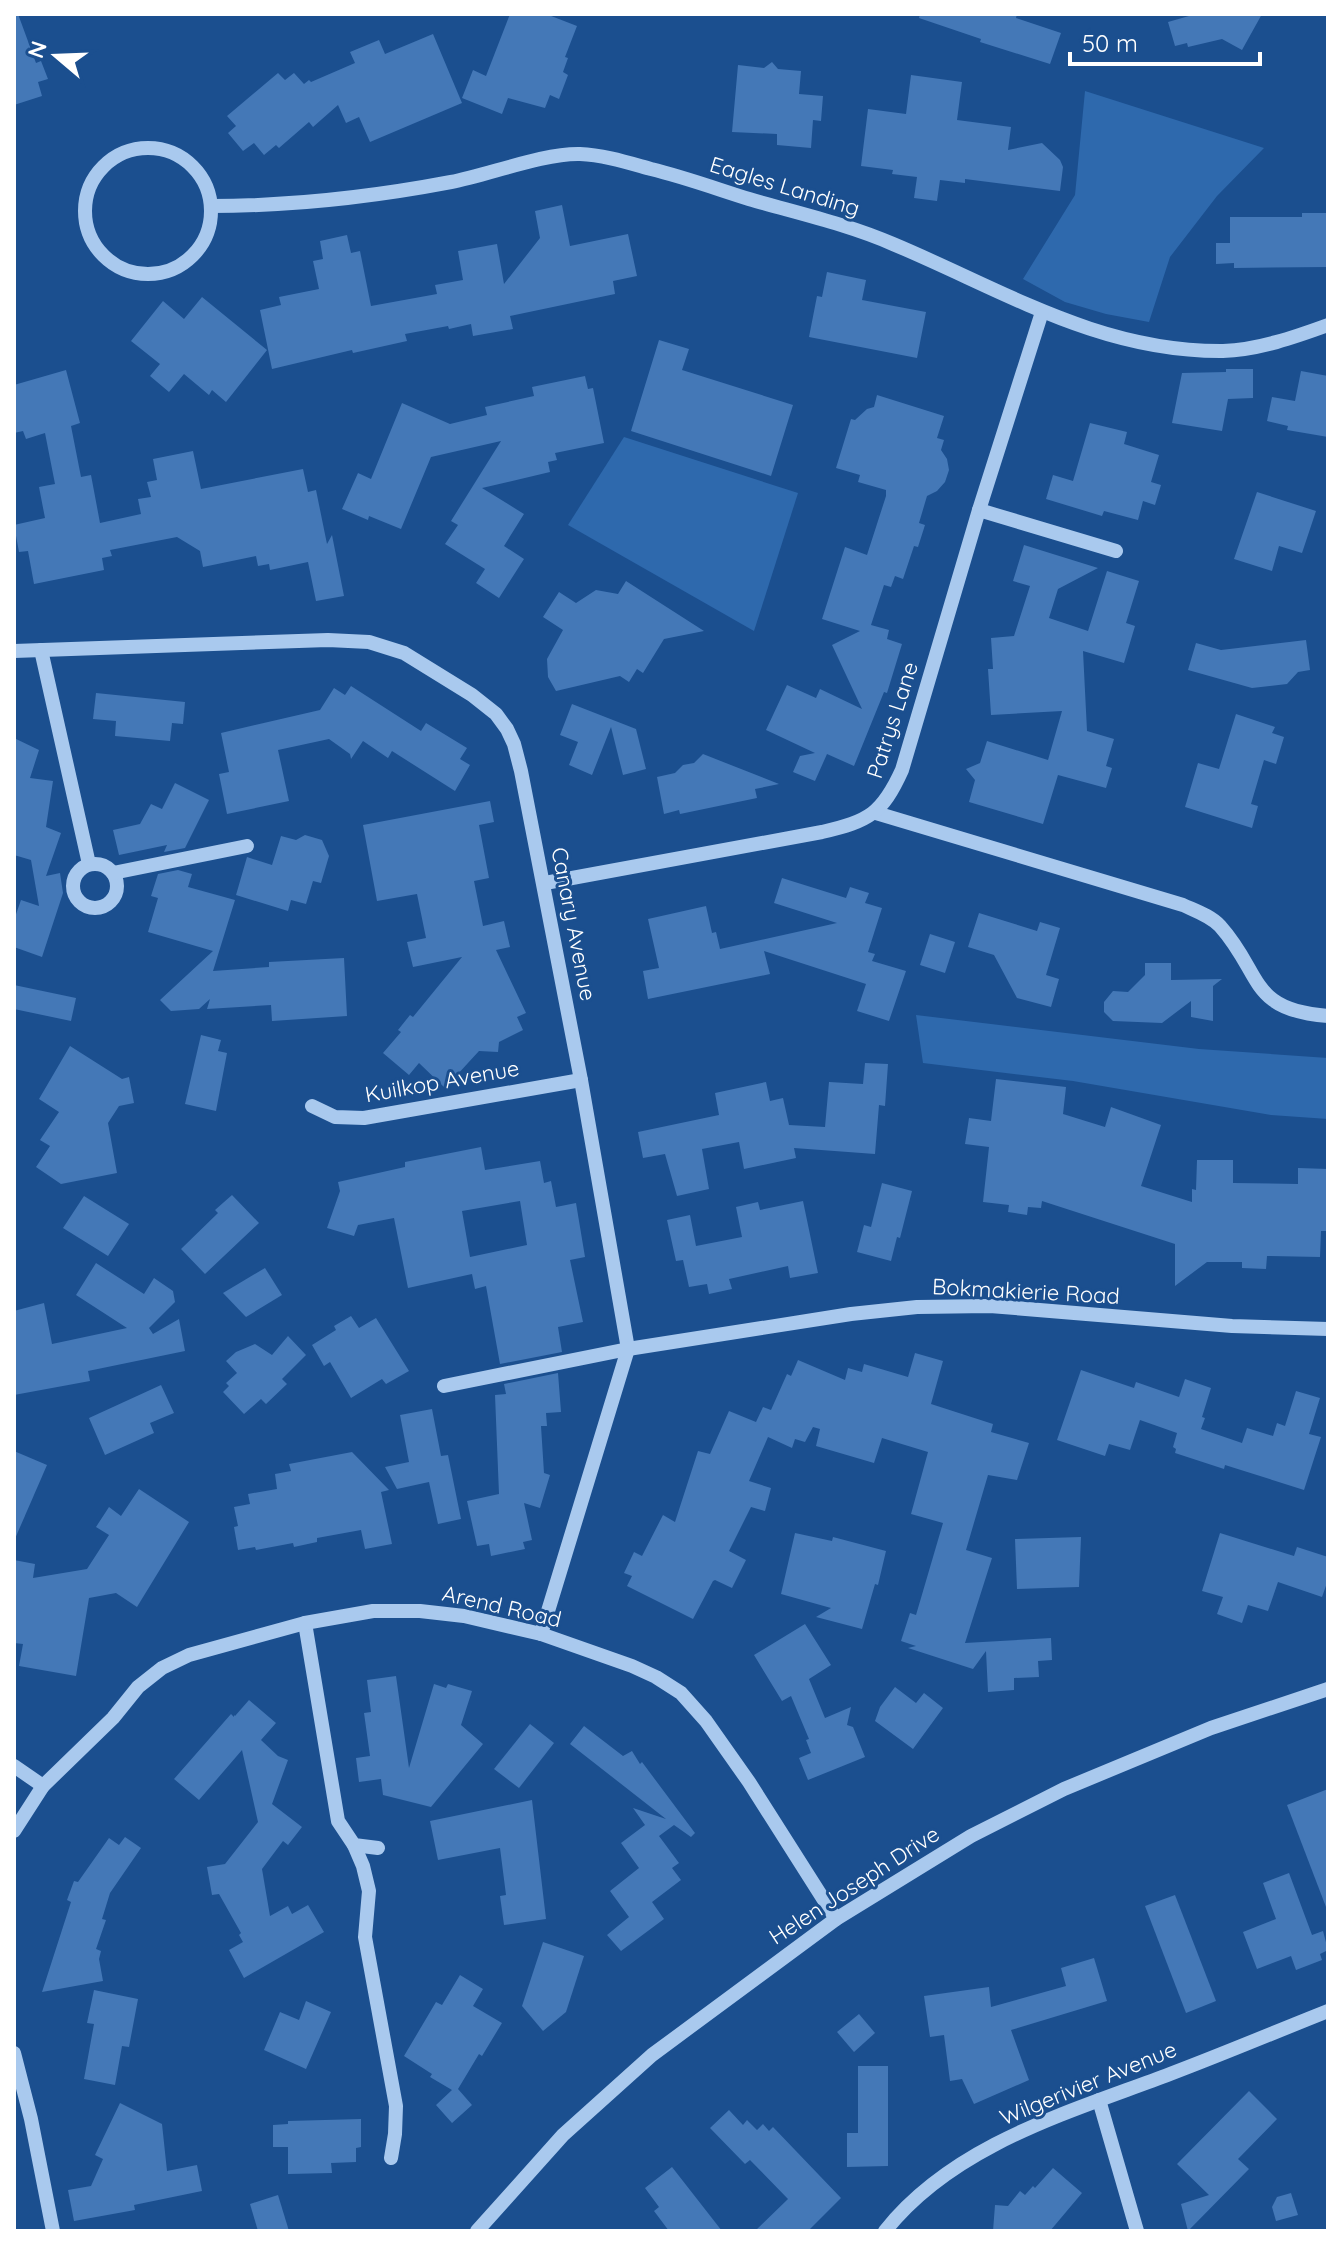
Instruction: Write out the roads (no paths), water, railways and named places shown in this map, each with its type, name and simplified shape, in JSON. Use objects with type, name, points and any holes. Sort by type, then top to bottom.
[{"type":"street","points":[[142,149],[169,151],[185,160],[198,172],[211,206],[204,241],[193,255],[179,266],[153,274],[127,271],[111,263],[98,250],[89,234],[85,217],[86,199],[92,182],[103,168],[117,156],[142,149]]},
{"type":"street","name":"Eagles Landing","points":[[211,206],[357,197],[452,182],[554,157],[579,154],[654,169],[853,229],[892,243],[1042,312],[1107,336],[1225,351],[1262,345],[1328,325]]},
{"type":"street","name":"Patrys Lane","points":[[545,883],[851,826],[876,813],[891,795],[902,770],[1042,312]]},
{"type":"street","points":[[979,510],[1116,551]]},
{"type":"street","name":"Canary Avenue","points":[[14,651],[328,640],[369,642],[404,653],[472,695],[496,714],[507,729],[521,771],[545,883],[628,1349],[541,1634]]},
{"type":"street","points":[[41,650],[89,864]]},
{"type":"street","points":[[876,813],[1183,905],[1220,926],[1253,979],[1273,1002],[1299,1012],[1328,1016]]},
{"type":"street","points":[[113,873],[247,846]]},
{"type":"street","points":[[89,864],[107,867],[113,873],[117,882],[112,900],[99,908],[91,908],[77,899],[73,883],[75,875],[89,864]]},
{"type":"street","name":"Kuilkop Avenue","points":[[312,1106],[335,1117],[364,1118],[581,1080]]},
{"type":"street","name":"Bokmakierie Road","points":[[444,1386],[628,1349],[851,1314],[917,1307],[990,1306],[1232,1326],[1328,1329]]},
{"type":"street","name":"Arend Road","points":[[14,1831],[43,1786],[113,1718],[138,1687],[162,1668],[189,1655],[305,1623],[373,1611],[420,1611],[464,1616],[541,1634],[632,1666],[681,1693],[706,1721],[749,1782],[836,1919]]},
{"type":"street","points":[[305,1623],[338,1821],[354,1845],[369,1891],[365,1937],[396,2106],[391,2158]]},
{"type":"street","name":"Helen Joseph Drive","points":[[477,2231],[563,2135],[652,2055],[836,1919],[971,1836],[1064,1789],[1211,1728],[1328,1689]]},
{"type":"street","points":[[14,1766],[43,1786]]},
{"type":"street","points":[[354,1845],[378,1848]]},
{"type":"street","name":"Wilgerivier Avenue","points":[[885,2231],[927,2190],[998,2143],[1099,2100],[1328,2011]]},
{"type":"street","points":[[14,2053],[53,2231]]},
{"type":"street","points":[[1099,2100],[1137,2231]]}]
